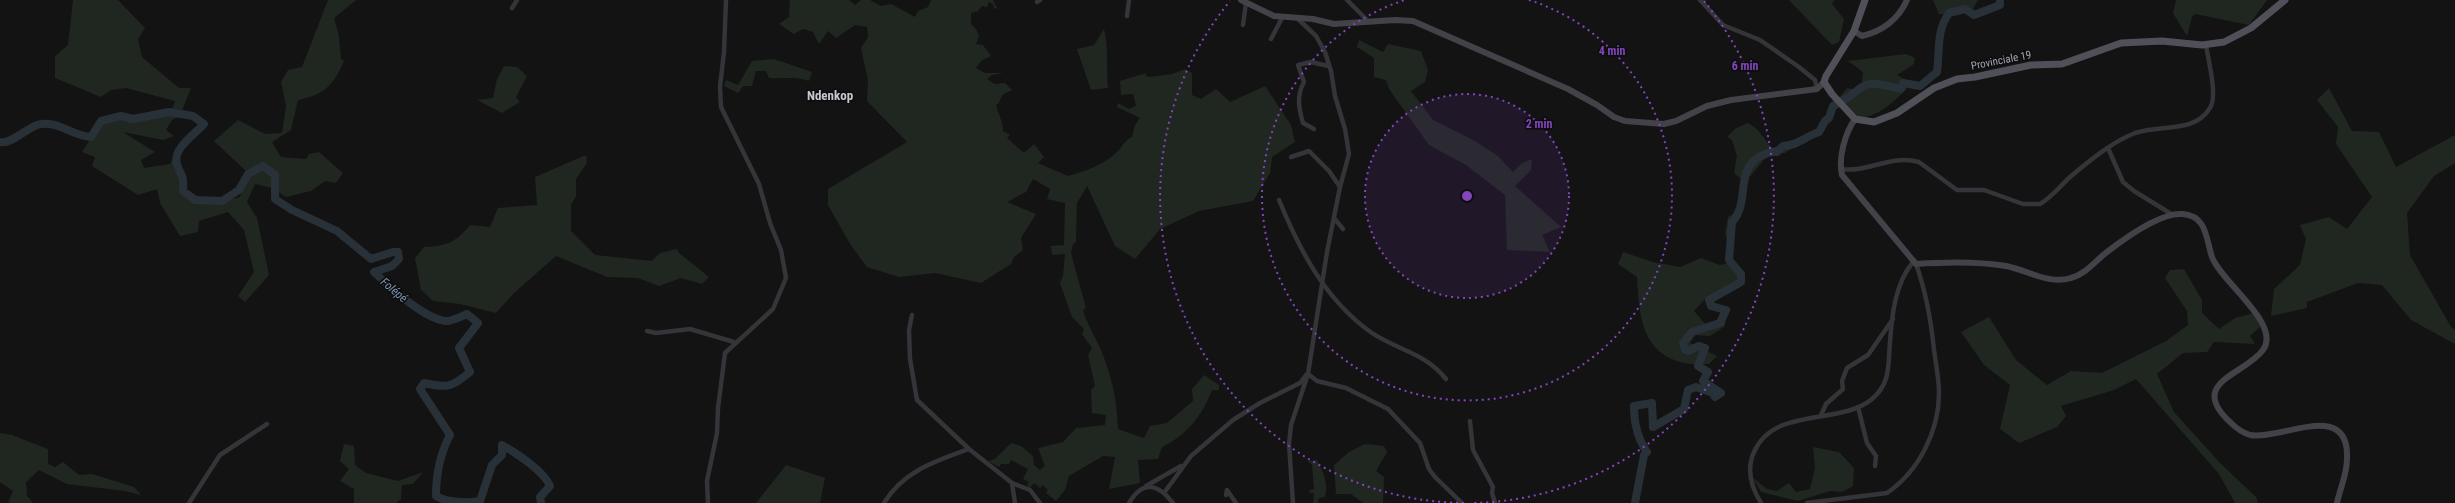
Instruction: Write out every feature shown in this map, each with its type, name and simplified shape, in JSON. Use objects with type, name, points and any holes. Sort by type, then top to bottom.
[{"type":"main road","points":[[1855,119],[1832,94],[1824,82],[1826,76],[1854,31],[1865,0]]},
{"type":"main road","name":"Provinciale 19","points":[[1855,119],[1874,122],[1897,113],[1934,88],[1957,79],[1975,77],[2031,65],[2062,64],[2112,44],[2162,41],[2206,45],[2224,42],[2245,32],[2285,0]]},
{"type":"street","points":[[512,8],[517,0]]},
{"type":"street","points":[[708,503],[707,481],[718,434],[718,408],[724,355],[734,342],[773,309],[786,278],[781,250],[770,223],[760,184],[721,107],[720,87],[724,52],[726,0]]},
{"type":"street","points":[[1127,16],[1129,0]]},
{"type":"street","points":[[1347,0],[1368,21]]},
{"type":"street","points":[[1700,0],[1723,24],[1760,40],[1799,67],[1815,80],[1817,89]]},
{"type":"street","points":[[1854,31],[1862,36],[1888,26],[1900,13],[1907,0]]},
{"type":"street","points":[[1243,25],[1244,1],[1265,13],[1282,18],[1313,19],[1334,24],[1368,21],[1406,21],[1420,24],[1483,54],[1568,89],[1597,105],[1614,117],[1636,123],[1664,124],[1676,121],[1708,106],[1731,100],[1817,89],[1824,82]]},
{"type":"street","points":[[1271,39],[1282,18]]},
{"type":"street","points":[[1293,503],[1290,431],[1308,374],[1334,218],[1340,187],[1349,154],[1346,129],[1325,52],[1318,39],[1298,19]]},
{"type":"street","points":[[1841,169],[1859,170],[1883,162],[1911,160],[1919,162],[1957,190],[1984,190],[2022,204],[2035,205],[2046,200],[2069,178],[2108,148],[2128,136],[2144,131],[2192,124],[2210,109],[2213,92],[2206,45]]},
{"type":"street","points":[[1314,129],[1303,123],[1298,106],[1301,89],[1304,82],[1298,65],[1311,62],[1328,66]]},
{"type":"street","points":[[1807,503],[1887,493],[1897,486],[1914,466],[1931,437],[1937,410],[1938,382],[1930,312],[1914,263],[1855,193],[1842,175],[1841,169],[1847,135],[1855,119]]},
{"type":"street","points":[[2108,148],[2123,182],[2173,214]]},
{"type":"street","points":[[1292,157],[1309,151],[1329,171],[1340,187]]},
{"type":"street","points":[[1279,200],[1299,244],[1323,285],[1343,310],[1373,333],[1429,361],[1446,379]]},
{"type":"street","points":[[1914,263],[1994,265],[2013,268],[2052,279],[2066,280],[2079,275],[2107,252],[2147,225],[2173,214],[2190,215],[2202,224],[2213,259],[2220,272],[2257,313],[2266,333],[2267,340],[2262,352],[2226,376],[2220,383],[2215,396],[2218,409],[2232,424],[2252,435],[2319,426],[2332,428],[2339,432],[2346,441],[2348,457],[2345,476],[2337,503]]},
{"type":"street","points":[[1334,218],[1343,229]]},
{"type":"street","points":[[1761,503],[1753,488],[1750,477],[1750,465],[1756,445],[1774,430],[1790,422],[1858,407],[1876,396],[1886,382],[1893,319],[1901,281],[1914,263]]},
{"type":"street","points":[[912,315],[909,330],[910,359],[916,400],[969,449],[1012,483],[1030,490],[1040,503]]},
{"type":"street","points":[[1821,415],[1826,404],[1843,389],[1842,381],[1847,368],[1868,355],[1893,319]]},
{"type":"street","points":[[648,330],[656,332],[690,329],[734,342]]},
{"type":"street","points":[[1129,503],[1138,490],[1184,464],[1233,420],[1266,399],[1300,383],[1308,374]]},
{"type":"street","points":[[1308,374],[1317,380],[1346,388],[1388,409],[1420,443],[1429,469],[1435,477],[1462,503]]},
{"type":"street","points":[[1858,407],[1867,443],[1876,456],[1875,466]]},
{"type":"street","points":[[1470,422],[1473,450],[1493,487],[1495,503]]},
{"type":"street","points":[[189,503],[220,455],[267,424]]},
{"type":"street","points":[[884,503],[898,484],[911,473],[969,449]]},
{"type":"street","points":[[1164,493],[1184,464]]},
{"type":"street","points":[[1012,483],[1015,503]]},
{"type":"street","points":[[1145,487],[1154,487],[1164,493],[1173,503]]},
{"type":"street","points":[[1226,495],[1227,490],[1236,503]]},
{"type":"shaded area","points":[[73,0],[118,0],[145,28],[138,39],[142,57],[179,88],[191,88],[180,116],[172,120],[166,130],[174,136],[163,140],[123,132],[155,152],[141,160],[144,168],[170,164],[172,160],[179,160],[184,177],[183,191],[216,202],[240,197],[248,173],[214,141],[238,120],[265,134],[282,133],[286,106],[281,82],[288,70],[302,67],[328,0],[356,0],[334,18],[339,36],[341,59],[344,61],[336,77],[327,88],[321,92],[298,100],[291,130],[272,142],[281,157],[306,159],[309,154],[319,152],[343,173],[336,183],[325,181],[311,191],[286,197],[272,188],[255,184],[247,202],[257,218],[269,275],[245,302],[238,296],[254,272],[244,230],[228,212],[199,221],[198,232],[180,236],[160,203],[157,189],[138,195],[92,166],[95,157],[82,152],[100,124],[122,116],[141,121],[172,109],[175,101],[126,88],[111,90],[101,97],[55,78],[55,56],[68,45]]},
{"type":"shaded area","points":[[790,0],[849,0],[855,5],[861,0],[870,0],[881,6],[891,4],[915,17],[918,11],[928,7],[931,0],[993,0],[997,8],[994,9],[993,4],[989,2],[987,7],[982,6],[978,11],[971,13],[971,24],[976,29],[979,36],[976,44],[983,45],[991,56],[982,60],[976,68],[985,73],[1004,73],[992,75],[987,79],[995,84],[1005,83],[1012,90],[1002,95],[999,103],[996,105],[1003,131],[1010,135],[1007,138],[1024,153],[1034,144],[1044,157],[1038,163],[1068,176],[1102,163],[1114,155],[1126,141],[1132,137],[1135,125],[1140,118],[1117,107],[1118,103],[1129,109],[1136,106],[1133,94],[1121,95],[1120,81],[1146,73],[1146,76],[1150,77],[1172,74],[1185,69],[1192,73],[1192,95],[1201,99],[1216,89],[1230,102],[1265,86],[1291,125],[1295,142],[1272,157],[1270,173],[1253,201],[1199,211],[1160,229],[1135,259],[1115,246],[1087,186],[1077,203],[1076,242],[1073,244],[1071,253],[1086,308],[1083,310],[1101,350],[1111,379],[1118,429],[1144,438],[1150,426],[1167,423],[1193,401],[1192,389],[1204,375],[1219,385],[1219,390],[1212,390],[1193,424],[1179,437],[1162,447],[1158,459],[1138,460],[1140,483],[1109,489],[1115,457],[1103,456],[1069,476],[1065,490],[1056,501],[1046,493],[1048,490],[1043,485],[1040,488],[1034,483],[1030,488],[1027,486],[1029,482],[1023,479],[1028,469],[1011,460],[1009,464],[1001,464],[999,467],[988,461],[995,459],[1011,443],[1021,446],[1033,456],[1034,465],[1040,470],[1045,466],[1038,448],[1063,442],[1076,428],[1105,425],[1106,415],[1092,413],[1091,390],[1095,386],[1088,355],[1092,348],[1082,334],[1084,329],[1072,317],[1060,283],[1063,276],[1065,254],[1052,255],[1051,246],[1064,245],[1065,203],[1047,199],[1050,189],[1033,179],[1026,192],[1007,202],[1036,214],[1021,238],[1023,250],[1014,257],[1011,264],[981,283],[935,273],[899,277],[867,267],[850,244],[828,205],[828,189],[907,142],[867,101],[868,80],[861,48],[868,37],[867,27],[855,25],[836,38],[828,31],[819,44],[813,32],[803,29],[794,34],[779,24],[789,17]]},
{"type":"shaded area","points":[[1789,0],[1834,0],[1832,4],[1844,19],[1839,42],[1832,45]]},
{"type":"shaded area","points":[[1933,0],[1978,0],[1973,9],[1957,14],[1939,14]]},
{"type":"shaded area","points":[[2176,0],[2267,0],[2249,25],[2195,14],[2192,17],[2187,36],[2173,13]]},
{"type":"shaded area","points":[[1104,29],[1106,36],[1108,88],[1091,90],[1077,49],[1094,45]]},
{"type":"shaded area","points":[[1359,40],[1383,52],[1388,44],[1421,51],[1428,70],[1425,82],[1411,91],[1433,120],[1475,141],[1498,156],[1513,172],[1522,163],[1532,159],[1531,170],[1515,186],[1561,227],[1542,235],[1550,252],[1507,250],[1505,195],[1466,165],[1429,145],[1389,89],[1386,80],[1374,77],[1374,58],[1357,47]]},
{"type":"shaded area","points":[[1906,54],[1915,58],[1914,64],[1897,75],[1913,84],[1928,82],[1920,88],[1908,87],[1892,103],[1870,116],[1862,117],[1854,115],[1838,99],[1847,88],[1856,90],[1862,83],[1863,72],[1848,61]]},
{"type":"shaded area","points":[[774,59],[812,72],[809,81],[794,78],[769,78],[766,71],[756,71],[752,86],[743,86],[738,93],[724,86],[726,80],[738,85],[752,61]]},
{"type":"shaded area","points":[[504,66],[517,67],[527,76],[516,97],[520,102],[502,113],[477,100],[493,98],[497,79]]},
{"type":"shaded area","points":[[2329,88],[2352,131],[2379,132],[2396,167],[2455,135],[2455,163],[2434,176],[2407,213],[2410,255],[2451,327],[2455,330],[2455,344],[2411,320],[2382,285],[2358,283],[2307,302],[2307,308],[2271,316],[2274,289],[2300,265],[2306,239],[2300,225],[2329,217],[2347,229],[2372,197],[2336,144],[2338,127],[2317,100]]},
{"type":"shaded area","points":[[1748,123],[1756,128],[1772,148],[1795,140],[1794,147],[1785,153],[1768,155],[1747,180],[1736,217],[1730,219],[1730,227],[1734,229],[1733,237],[1727,238],[1725,234],[1728,217],[1736,212],[1741,179],[1734,173],[1737,156],[1732,140],[1727,137],[1736,128]]},
{"type":"shaded area","points":[[586,155],[587,163],[576,179],[576,196],[571,205],[571,231],[595,255],[652,261],[660,253],[677,249],[679,253],[709,277],[702,284],[681,278],[659,286],[638,278],[607,277],[556,256],[514,293],[496,313],[460,304],[433,301],[421,290],[415,258],[424,247],[439,246],[455,240],[470,225],[490,227],[498,208],[537,205],[535,177]]},
{"type":"shaded area","points":[[1623,252],[1653,262],[1680,267],[1701,258],[1720,265],[1728,263],[1739,275],[1738,281],[1705,299],[1694,311],[1707,326],[1726,319],[1725,326],[1710,336],[1695,335],[1690,343],[1717,356],[1709,364],[1688,364],[1670,358],[1659,351],[1651,342],[1641,318],[1637,277],[1618,264]]},
{"type":"shaded area","points":[[2184,269],[2202,300],[2202,313],[2219,329],[2235,318],[2254,313],[2260,327],[2250,336],[2255,344],[2214,342],[2207,352],[2183,353],[2157,374],[2174,412],[2220,463],[2256,497],[2258,503],[2235,503],[2219,474],[2136,379],[2114,390],[2061,406],[2066,416],[2057,427],[2019,443],[2000,429],[2010,385],[1984,365],[1961,332],[1989,317],[2016,360],[2047,385],[2071,371],[2102,373],[2166,341],[2188,325],[2187,311],[2165,278],[2170,270]]},
{"type":"shaded area","points":[[0,433],[12,435],[48,449],[48,464],[55,467],[63,462],[79,475],[92,474],[134,487],[141,495],[125,491],[67,484],[39,470],[26,482],[27,496],[33,503],[8,502],[13,491],[0,482]]},
{"type":"shaded area","points":[[344,444],[354,446],[355,465],[366,473],[398,481],[423,472],[413,484],[402,485],[401,499],[396,503],[354,503],[354,489],[340,481],[349,469],[340,461]]},
{"type":"shaded area","points":[[1365,444],[1384,446],[1387,452],[1376,471],[1384,477],[1383,503],[1363,503],[1351,494],[1336,494],[1334,465],[1349,452]]},
{"type":"shaded area","points":[[1813,447],[1839,452],[1854,468],[1853,486],[1842,492],[1830,491],[1798,501],[1761,492],[1752,477],[1767,489],[1777,491],[1789,483],[1796,492],[1810,489],[1815,468]]},
{"type":"shaded area","points":[[1317,460],[1325,478],[1326,492],[1325,497],[1319,498],[1318,503],[1313,503],[1314,493],[1310,493],[1309,490],[1314,489],[1312,465],[1308,461]]},
{"type":"shaded area","points":[[786,465],[825,478],[820,503],[756,503]]},
{"type":"waterway","points":[[1635,503],[1644,455],[1647,452],[1637,430],[1634,406],[1652,403],[1653,427],[1684,409],[1688,390],[1696,387],[1713,393],[1715,397],[1721,393],[1703,381],[1708,372],[1698,366],[1705,348],[1699,346],[1688,351],[1685,350],[1683,343],[1692,332],[1720,323],[1726,310],[1711,306],[1709,300],[1741,282],[1741,274],[1729,260],[1732,222],[1737,215],[1747,171],[1752,163],[1759,157],[1772,152],[1777,152],[1783,146],[1797,143],[1819,132],[1825,121],[1829,118],[1833,106],[1868,84],[1886,85],[1901,89],[1903,83],[1920,86],[1937,72],[1940,34],[1949,13],[1965,9],[1974,15],[2000,5],[2000,0]]},
{"type":"waterway","name":"Folépé","points":[[0,142],[8,141],[37,125],[44,124],[51,124],[77,134],[91,137],[101,121],[121,116],[133,119],[169,112],[193,116],[204,124],[185,142],[176,158],[178,168],[183,178],[183,191],[195,200],[222,201],[239,190],[248,174],[263,166],[275,175],[275,199],[292,210],[337,231],[371,259],[393,252],[398,252],[399,259],[392,266],[374,272],[388,286],[408,302],[429,315],[449,321],[467,314],[478,323],[459,348],[470,372],[453,384],[438,386],[424,383],[420,389],[450,435],[439,464],[436,496],[457,502],[480,501],[492,465],[502,455],[502,445],[529,463],[547,480],[550,486],[540,497],[541,503]]},
{"type":"district","name":"Ndenkop","points":[[830,95]]}]
